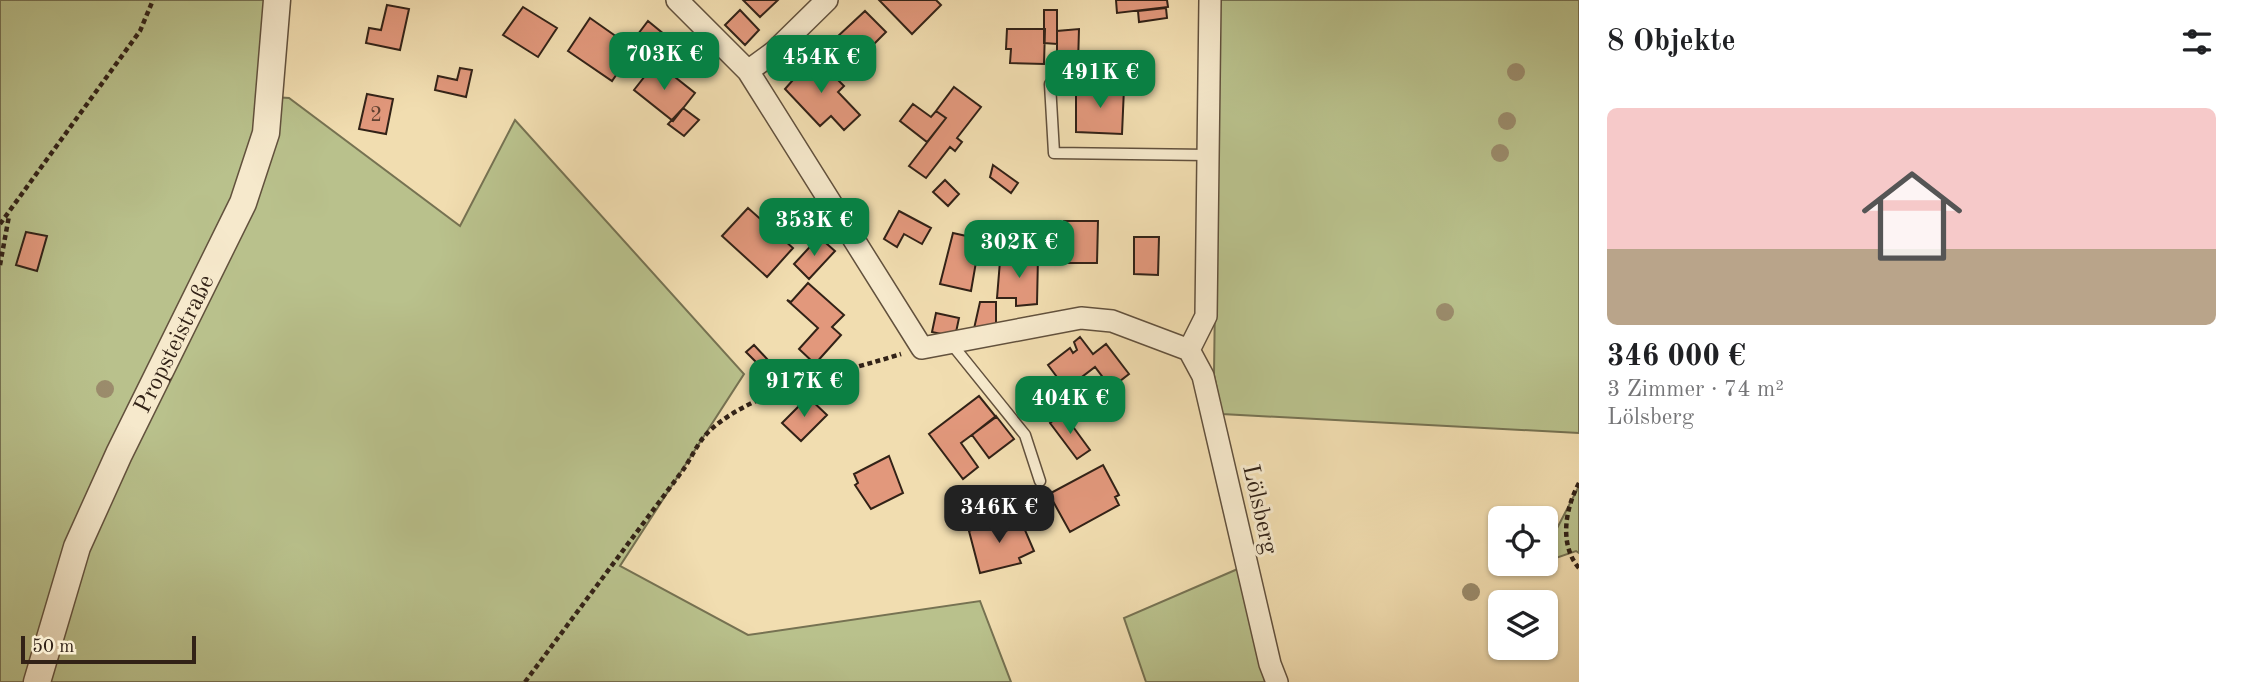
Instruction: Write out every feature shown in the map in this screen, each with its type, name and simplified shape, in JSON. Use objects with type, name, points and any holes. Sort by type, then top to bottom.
[{"type":"street","name":"Propsteistraße","points":[[37,682],[77,547],[119,454],[243,203],[258,164],[266,133],[276,0]]},
{"type":"street","points":[[677,0],[748,71],[922,348],[1081,318],[1112,321],[1189,350],[1206,316],[1210,0]]},
{"type":"street","points":[[748,71],[774,52],[827,0]]},
{"type":"street","name":"Lölsberg","points":[[1189,350],[1203,376],[1270,664],[1277,682]]},
{"type":"lane","points":[[1050,84],[1054,153],[1208,155]]},
{"type":"lane","points":[[950,342],[1025,435],[1040,481]]},
{"type":"path","points":[[0,225],[140,31],[153,0]]},
{"type":"path","points":[[0,265],[9,215]]},
{"type":"path","points":[[526,682],[683,470],[704,437],[740,409],[766,397],[922,348]]},
{"type":"path","points":[[1579,484],[1572,495],[1565,541],[1570,558],[1579,568]]},
{"type":"green space","points":[[0,0],[265,0],[258,96],[289,98],[460,226],[515,120],[744,374],[620,566],[748,635],[980,601],[1011,682],[0,682]]},
{"type":"green space","points":[[1219,0],[1579,0],[1579,433],[1222,414],[1214,375]]},
{"type":"green space","points":[[1579,486],[1579,553],[1576,551],[1558,557],[1558,526]]},
{"type":"green space","points":[[1240,568],[1265,682],[1146,682],[1124,618]]},
{"type":"building","points":[[743,0],[778,0],[760,17]]},
{"type":"building","points":[[879,0],[936,0],[941,5],[912,34]]},
{"type":"building","points":[[1116,0],[1167,0],[1168,7],[1117,13]]},
{"type":"building","points":[[387,5],[409,9],[400,50],[366,43],[369,28],[381,30]]},
{"type":"building","points":[[523,7],[557,28],[538,57],[503,35]]},
{"type":"building","points":[[1166,8],[1167,18],[1139,22],[1138,11]]},
{"type":"building","points":[[740,10],[759,30],[745,45],[725,25]]},
{"type":"building","points":[[1044,10],[1057,10],[1057,44],[1044,43]]},
{"type":"building","points":[[865,11],[886,32],[859,59],[837,37]]},
{"type":"building","points":[[590,18],[634,49],[612,81],[568,51]]},
{"type":"building","points":[[648,21],[665,35],[652,51],[635,38]]},
{"type":"building","points":[[1007,29],[1045,29],[1044,64],[1010,63],[1011,49],[1006,49]]},
{"type":"building","points":[[1079,29],[1078,64],[1057,63],[1057,31]]},
{"type":"building","points":[[822,47],[845,70],[836,78],[814,56]]},
{"type":"building","points":[[814,56],[844,86],[838,92],[860,115],[844,130],[831,116],[820,126],[785,89]]},
{"type":"building","points":[[656,62],[695,93],[673,121],[634,90]]},
{"type":"building","points":[[460,68],[472,70],[466,97],[435,90],[438,76],[457,80]]},
{"type":"building","points":[[954,87],[981,107],[957,138],[962,142],[955,151],[950,147],[926,178],[909,166],[946,118],[936,111]]},
{"type":"building","points":[[1076,87],[1124,88],[1122,134],[1076,132]]},
{"type":"building","points":[[367,94],[393,99],[386,134],[359,129]]},
{"type":"building","points":[[913,104],[931,117],[936,111],[946,118],[927,142],[900,121]]},
{"type":"building","points":[[683,108],[699,120],[684,136],[668,124]]},
{"type":"building","points":[[993,165],[1018,183],[1011,193],[990,177]]},
{"type":"building","points":[[945,180],[959,194],[948,206],[933,192]]},
{"type":"building","points":[[748,208],[793,248],[767,277],[722,236]]},
{"type":"building","points":[[899,211],[931,228],[922,244],[904,234],[897,247],[884,239]]},
{"type":"building","points":[[1064,221],[1098,221],[1097,263],[1064,263]]},
{"type":"building","points":[[26,232],[47,236],[37,271],[16,265]]},
{"type":"building","points":[[953,233],[980,239],[971,291],[940,284]]},
{"type":"building","points":[[819,237],[835,251],[809,279],[794,264]]},
{"type":"building","points":[[1134,237],[1159,237],[1158,275],[1134,274]]},
{"type":"building","points":[[1018,253],[1038,256],[1037,304],[1016,306],[1016,298],[997,298],[1000,261],[1017,261]]},
{"type":"building","points":[[808,283],[844,315],[832,327],[841,335],[815,364],[799,349],[818,328],[787,300],[791,302]]},
{"type":"building","points":[[980,302],[996,302],[996,327],[973,333]]},
{"type":"building","points":[[936,313],[959,318],[955,337],[932,332]]},
{"type":"building","points":[[1080,337],[1093,354],[1106,344],[1129,374],[1111,388],[1095,367],[1066,389],[1048,365],[1070,348],[1073,353],[1077,350],[1074,342]]},
{"type":"building","points":[[754,345],[768,360],[761,367],[746,352]]},
{"type":"building","points":[[979,396],[996,417],[961,443],[978,467],[963,479],[929,434]]},
{"type":"building","points":[[808,397],[827,415],[801,441],[782,423]]},
{"type":"building","points":[[1063,413],[1090,450],[1077,459],[1050,423]]},
{"type":"building","points":[[996,416],[1014,439],[989,458],[972,435]]},
{"type":"building","points":[[889,456],[903,493],[871,509],[855,485],[858,483],[854,474]]},
{"type":"building","points":[[1103,465],[1119,495],[1115,497],[1119,505],[1070,532],[1049,494]]},
{"type":"building","points":[[999,518],[1006,531],[1022,523],[1034,551],[1019,558],[1021,563],[980,573],[969,531]]}]
